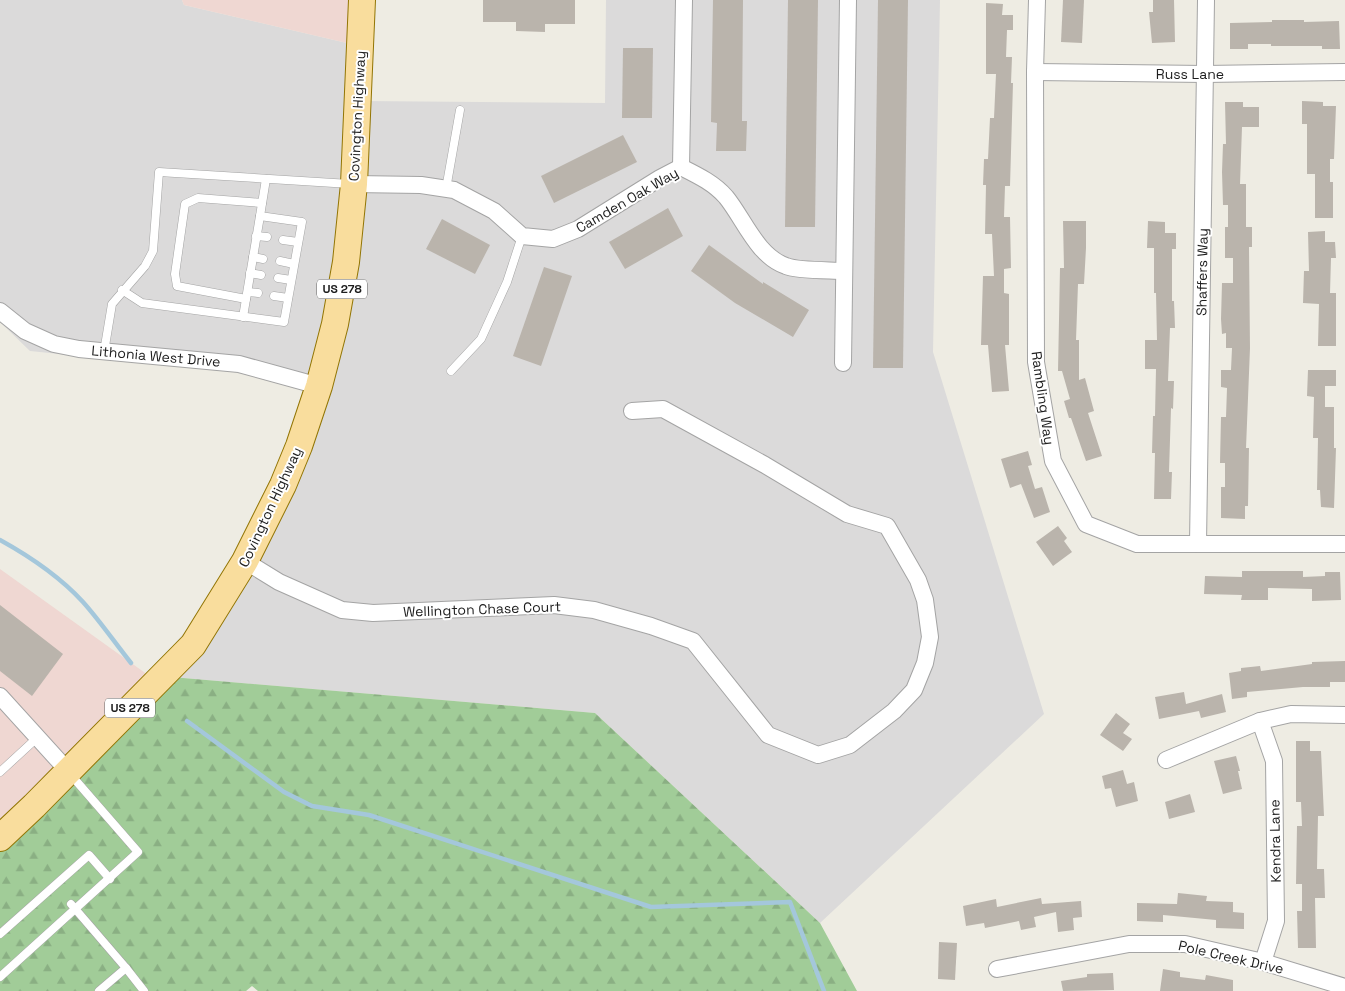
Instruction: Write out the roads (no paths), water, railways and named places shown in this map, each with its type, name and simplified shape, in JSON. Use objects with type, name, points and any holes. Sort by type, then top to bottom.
[{"type":"main road","name":"Covington Highway","points":[[0,838],[193,645],[245,561],[283,485],[299,446],[319,386],[335,324],[346,262],[354,184],[362,0]]},
{"type":"street","points":[[681,167],[684,0]]},
{"type":"street","points":[[843,364],[848,0]]},
{"type":"street","name":"Rambling Way","points":[[1037,0],[1035,72],[1036,362],[1052,461],[1086,524],[1137,544],[1345,544]]},
{"type":"street","name":"Shaffers Way","points":[[1198,544],[1206,0]]},
{"type":"street","name":"Russ Lane","points":[[1035,72],[1205,74],[1345,72]]},
{"type":"street","name":"Camden Oak Way","points":[[522,236],[553,239],[578,229],[681,167],[708,181],[726,197],[749,234],[774,261],[788,267],[844,271]]},
{"type":"street","points":[[354,184],[421,185],[454,190],[494,210],[522,236]]},
{"type":"street","name":"Lithonia West Drive","points":[[0,311],[25,331],[54,344],[104,352],[239,364],[319,386]]},
{"type":"street","name":"Wellington Chase Court","points":[[245,561],[279,582],[342,610],[373,613],[554,605],[594,610],[651,626],[693,641],[768,734],[818,755],[850,745],[894,711],[914,690],[925,663],[930,637],[926,600],[918,580],[887,526],[847,514],[765,465],[663,409],[632,411]]},
{"type":"street","points":[[0,696],[68,771]]},
{"type":"street","points":[[1166,760],[1260,721],[1291,714],[1345,715]]},
{"type":"street","name":"Kendra Lane","points":[[1260,721],[1274,762],[1276,921],[1263,962]]},
{"type":"street","name":"Pole Creek Drive","points":[[997,969],[1129,944],[1186,944],[1263,962],[1345,987]]},
{"type":"lane","points":[[446,189],[460,110]]},
{"type":"lane","points":[[104,352],[112,304],[122,290],[145,266],[153,251],[159,172],[354,184]]},
{"type":"lane","points":[[243,317],[266,179]]},
{"type":"lane","points":[[258,293],[247,295],[177,286],[175,274],[185,204],[198,198],[262,203]]},
{"type":"lane","points":[[122,290],[142,303],[284,322],[302,222],[260,216]]},
{"type":"lane","points":[[256,236],[267,238]]},
{"type":"lane","points":[[451,371],[481,339],[507,282],[522,236]]},
{"type":"lane","points":[[283,240],[298,242]]},
{"type":"lane","points":[[253,257],[263,259]]},
{"type":"lane","points":[[280,262],[294,264]]},
{"type":"lane","points":[[250,273],[261,275]]},
{"type":"lane","points":[[278,278],[291,280]]},
{"type":"lane","points":[[274,296],[288,298]]},
{"type":"lane","points":[[0,772],[38,738]]},
{"type":"lane","points":[[2,972],[26,948],[88,894],[110,879],[138,852],[68,771]]},
{"type":"lane","points":[[0,934],[10,929],[71,874],[89,855],[110,879]]},
{"type":"lane","points":[[74,906],[144,991]]},
{"type":"lane","points":[[99,991],[126,968]]},
{"type":"waterway","points":[[0,540],[44,568],[74,593],[131,663]]},
{"type":"waterway","points":[[187,721],[284,792],[312,806],[369,815],[651,907],[790,902],[824,991]]}]
